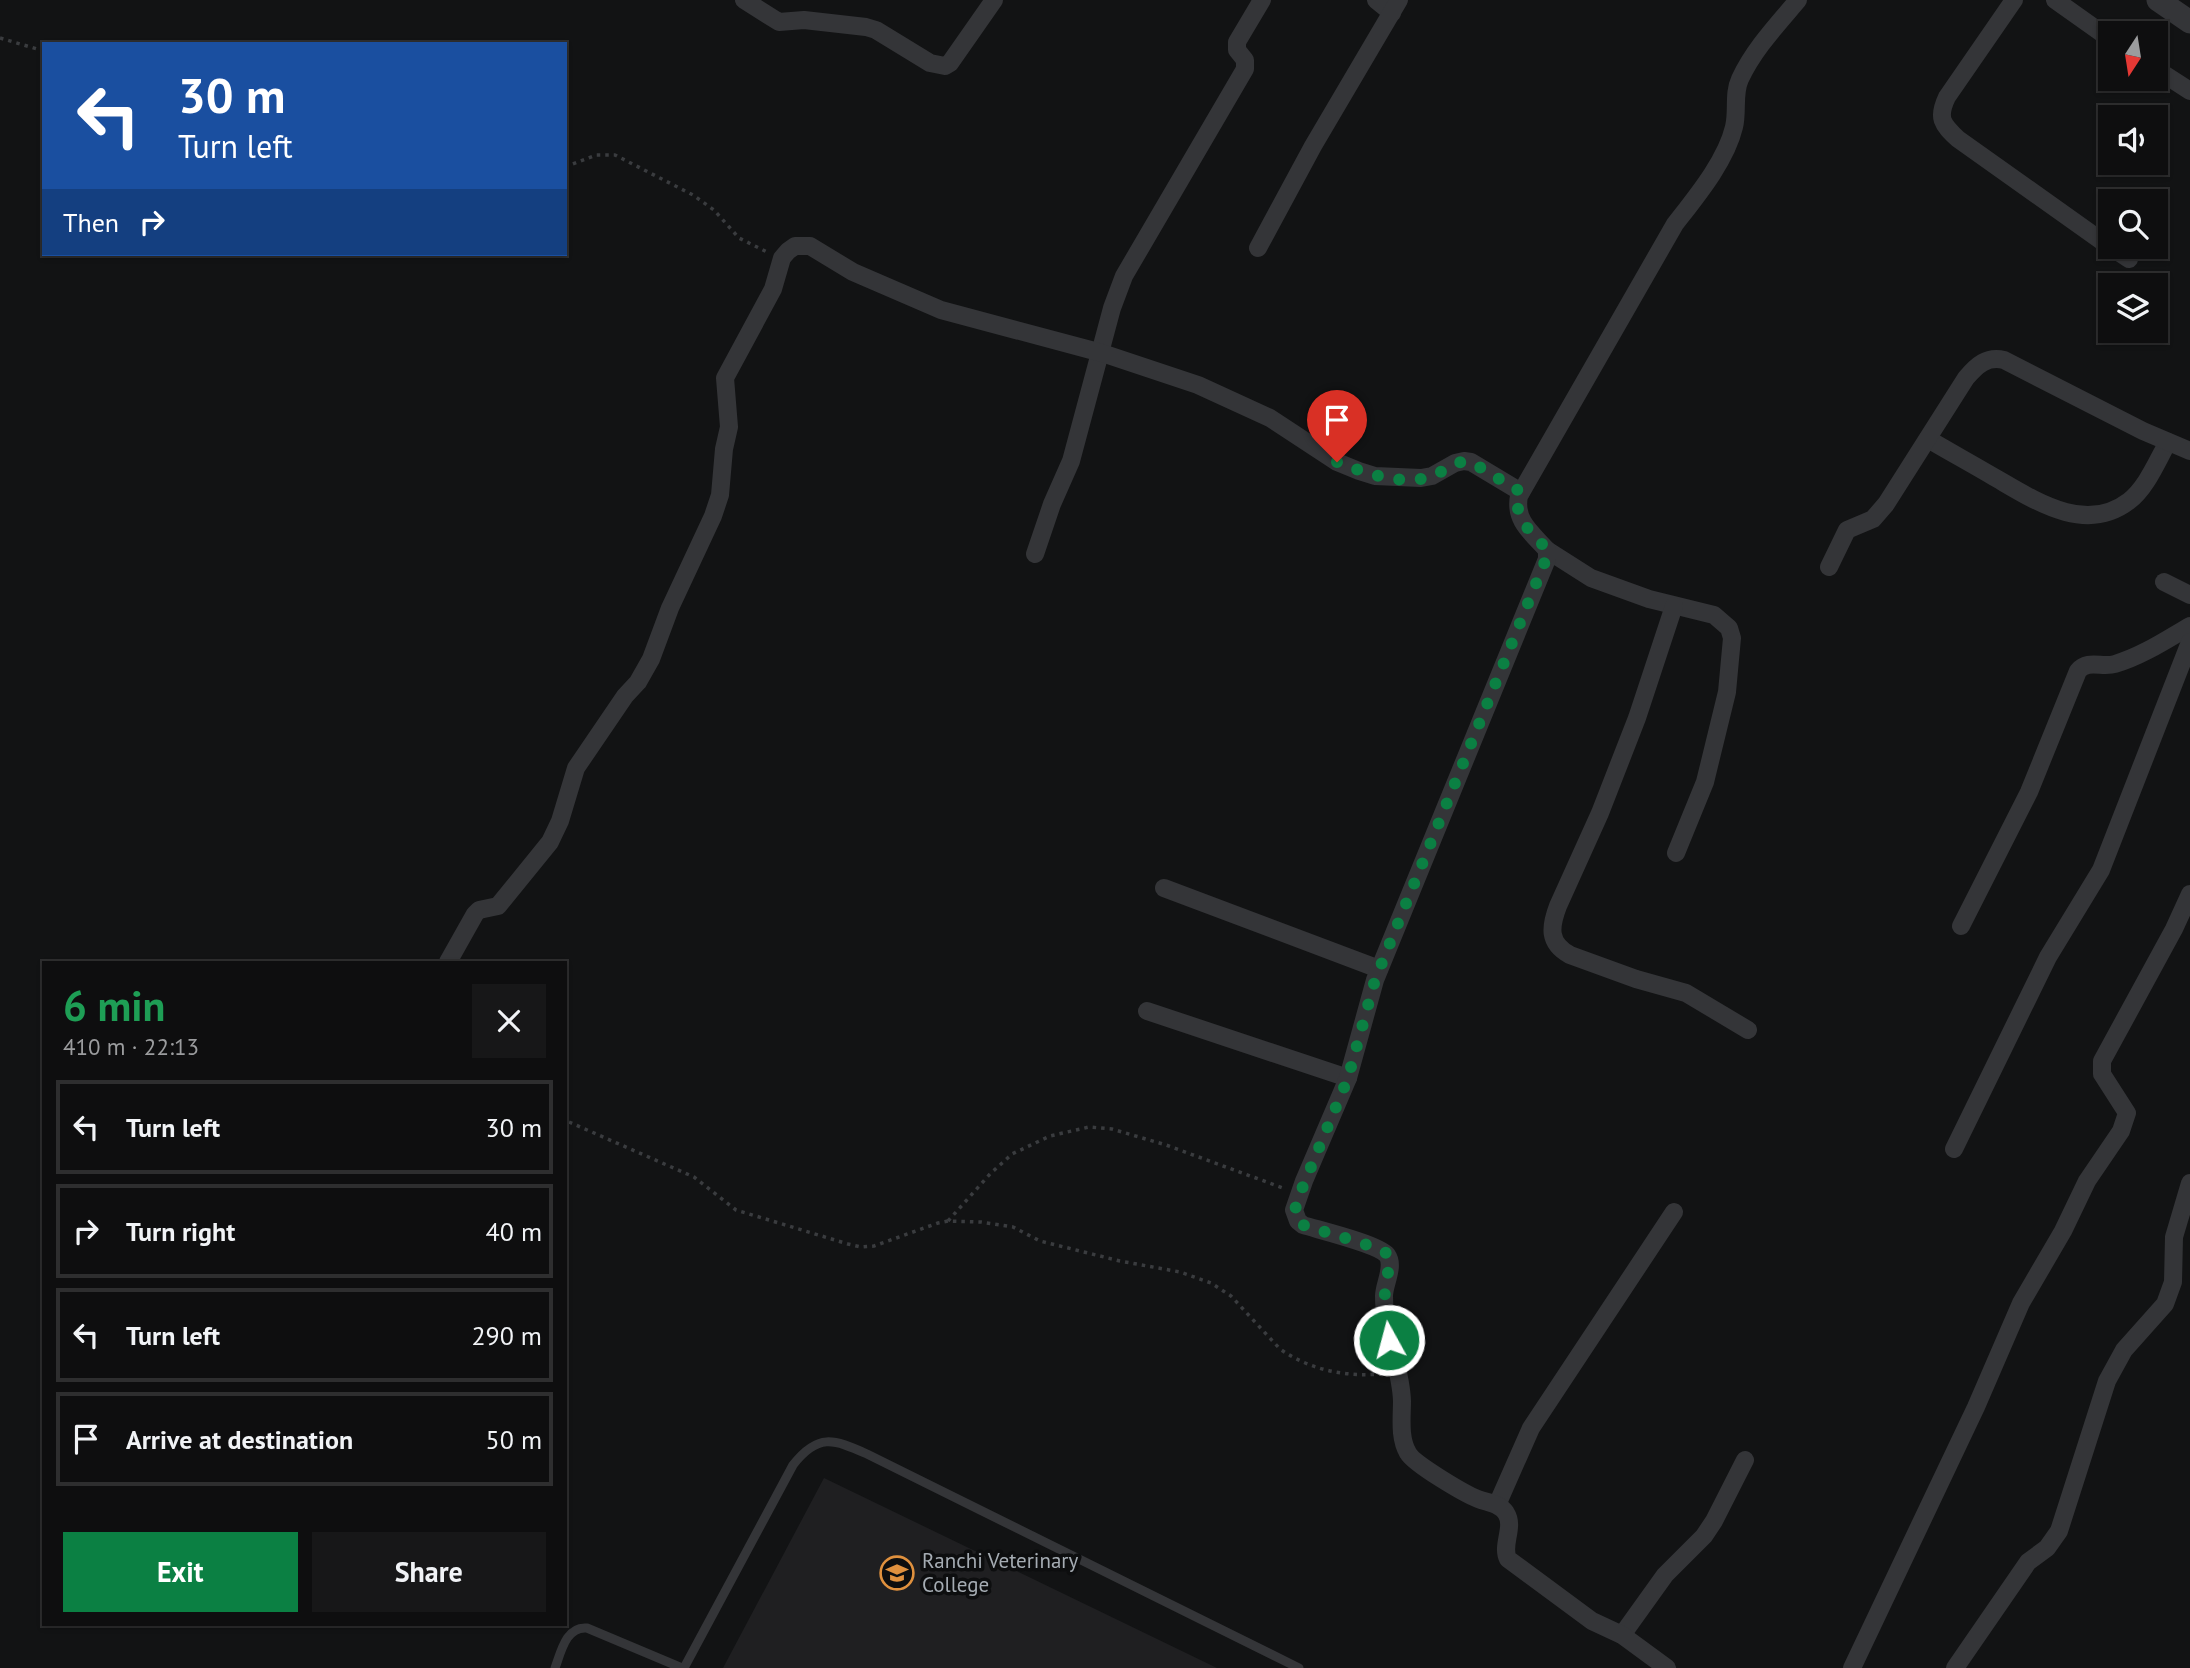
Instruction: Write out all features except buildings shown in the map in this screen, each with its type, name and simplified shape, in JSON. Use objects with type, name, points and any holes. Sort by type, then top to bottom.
[{"type":"street","points":[[744,0],[779,22],[804,20],[876,30],[930,63],[945,66],[950,63],[994,0]]},
{"type":"street","points":[[1035,554],[1055,495],[1071,461],[1102,354],[1112,308],[1124,276],[1244,69],[1245,60],[1237,50],[1237,42],[1262,0]]},
{"type":"street","points":[[1258,248],[1313,146],[1395,6],[1376,0]]},
{"type":"street","points":[[1676,853],[1705,782],[1727,692],[1732,638],[1729,628],[1714,615],[1649,599],[1591,578],[1547,550],[1520,518],[1517,506],[1521,492],[1675,224],[1702,188],[1728,144],[1734,128],[1736,91],[1740,79],[1762,42],[1798,0]]},
{"type":"street","points":[[2014,0],[1947,97],[1941,118],[1946,128],[1958,139],[2098,238]]},
{"type":"street","points":[[2054,0],[2098,31]]},
{"type":"street","points":[[2158,0],[2190,22]]},
{"type":"street","points":[[2168,77],[2190,91]]},
{"type":"street","points":[[449,961],[479,910],[498,906],[550,842],[576,768],[625,696],[638,682],[651,659],[720,495],[729,427],[725,378],[773,289],[782,258],[795,246],[810,246],[853,272],[941,310],[1102,354],[1218,394],[1270,418],[1337,462],[1359,471],[1375,476],[1420,478],[1432,476],[1464,461],[1471,462],[1521,492]]},
{"type":"street","points":[[1829,567],[1847,530],[1873,519],[1886,504],[1972,370],[1986,360],[1997,358],[2017,366],[2190,451]]},
{"type":"street","points":[[1928,439],[2048,508],[2085,514],[2115,510],[2131,500],[2143,486],[2168,442]]},
{"type":"street","points":[[1547,550],[1546,559],[1379,969],[1348,1078],[1294,1210],[1298,1221],[1303,1225],[1374,1247],[1386,1253],[1390,1259],[1390,1270],[1384,1288],[1385,1312],[1401,1390],[1403,1438],[1409,1455],[1420,1465],[1475,1497],[1497,1505],[1509,1520],[1505,1552],[1508,1559],[1592,1621],[1622,1635],[1667,1668]]},
{"type":"street","points":[[2164,582],[2190,595]]},
{"type":"street","points":[[1674,606],[1637,718],[1600,813],[1554,916],[1553,936],[1560,949],[1570,955],[1636,979],[1686,993],[1748,1030]]},
{"type":"street","points":[[1961,926],[2029,792],[2078,671],[2087,665],[2112,665],[2126,660],[2151,649],[2190,625]]},
{"type":"street","points":[[1954,1149],[2048,957],[2101,870],[2190,642]]},
{"type":"street","points":[[1164,888],[1379,969]]},
{"type":"street","points":[[1852,1668],[1976,1407],[2021,1303],[2063,1231],[2087,1181],[2124,1125],[2127,1112],[2102,1074],[2102,1061],[2174,929],[2190,894]]},
{"type":"street","points":[[1147,1011],[1348,1078]]},
{"type":"street","points":[[1956,1668],[2028,1562],[2047,1548],[2059,1531],[2107,1381],[2118,1359],[2160,1311],[2169,1293],[2174,1272],[2174,1237],[2190,1183]]},
{"type":"street","points":[[1497,1505],[1531,1428],[1674,1212]]},
{"type":"street","points":[[1622,1635],[1665,1575],[1704,1536],[1745,1460]]},
{"type":"lane","points":[[555,1668],[566,1640],[578,1628],[587,1628],[683,1668],[793,1465],[811,1445],[828,1442],[850,1446],[867,1454],[1299,1668]]},
{"type":"path","points":[[0,38],[42,50]]},
{"type":"path","points":[[567,166],[596,155],[615,155],[693,195],[714,210],[739,239],[782,258]]},
{"type":"path","points":[[569,1122],[694,1177],[736,1210],[848,1244],[874,1246],[948,1221],[1013,1227],[1040,1241],[1191,1275],[1226,1292],[1280,1349],[1320,1368],[1348,1375],[1397,1372]]},
{"type":"path","points":[[948,1221],[989,1174],[1012,1154],[1050,1136],[1089,1127],[1112,1129],[1166,1145],[1300,1194]]},
{"type":"shaded area","name":"Ranchi Veterinary College","points":[[824,1478],[1217,1668],[723,1668]]},
{"type":"place","name":"Ranchi Veterinary College","points":[[897,1573]]},
{"type":"route","points":[[1337,462],[1375,476],[1407,479],[1432,476],[1455,463],[1471,462],[1521,492],[1517,506],[1520,518],[1547,550],[1546,559],[1375,980],[1348,1078],[1294,1210],[1298,1221],[1303,1225],[1386,1253],[1390,1259],[1390,1270],[1384,1288],[1389,1340]]}]
